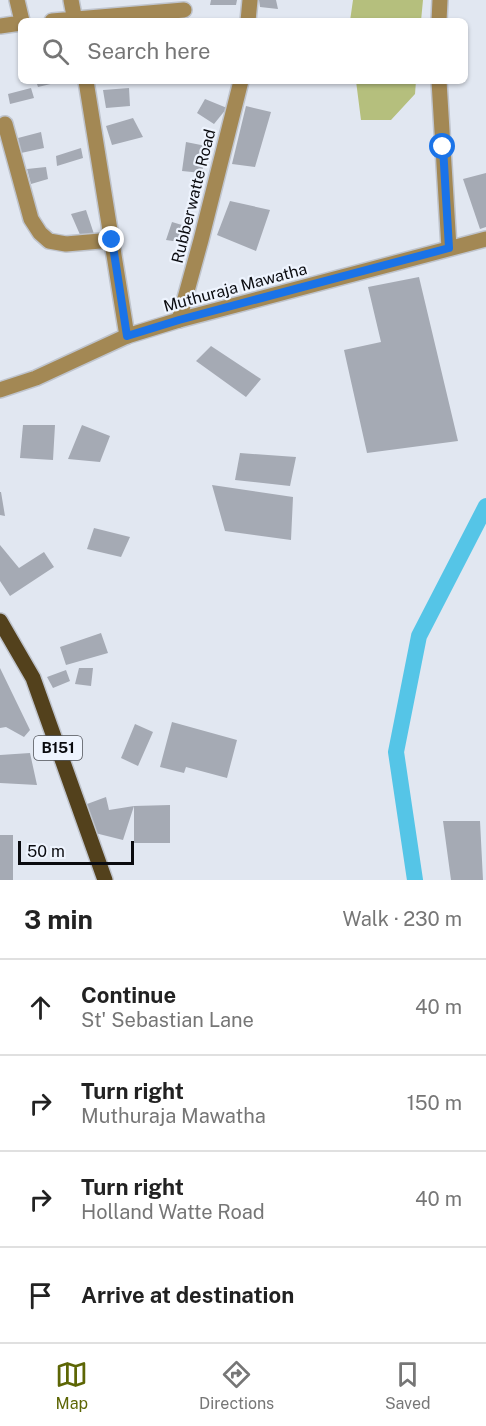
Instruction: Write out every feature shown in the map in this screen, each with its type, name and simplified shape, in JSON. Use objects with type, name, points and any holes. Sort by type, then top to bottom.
[{"type":"main road","name":"B151","points":[[0,621],[33,678],[105,880]]},
{"type":"street","points":[[17,0],[21,18]]},
{"type":"street","points":[[71,0],[75,18]]},
{"type":"street","points":[[248,18],[250,0]]},
{"type":"street","points":[[439,18],[440,0]]},
{"type":"street","points":[[97,18],[185,10]]},
{"type":"street","points":[[0,26],[18,23]]},
{"type":"street","points":[[86,84],[127,336]]},
{"type":"street","name":"Rubberwatte Road","points":[[179,320],[240,84]]},
{"type":"street","points":[[440,84],[449,248]]},
{"type":"street","points":[[5,124],[31,219],[40,233],[49,241],[66,244],[112,240]]},
{"type":"street","name":"Muthuraja Mawatha","points":[[0,390],[36,378],[127,336],[179,320],[486,239]]},
{"type":"green space","points":[[353,0],[423,0],[421,18],[350,18]]},
{"type":"green space","points":[[356,84],[416,84],[415,94],[391,120],[361,120]]},
{"type":"building","points":[[211,0],[237,0],[236,5],[210,5]]},
{"type":"building","points":[[259,0],[276,0],[278,9],[260,7]]},
{"type":"building","points":[[31,88],[34,98],[10,104],[8,94]]},
{"type":"building","points":[[129,88],[130,106],[106,108],[103,90]]},
{"type":"building","points":[[205,99],[227,108],[214,124],[197,113]]},
{"type":"building","points":[[246,106],[271,112],[255,167],[232,164]]},
{"type":"building","points":[[133,118],[143,137],[112,145],[106,126]]},
{"type":"building","points":[[41,132],[44,148],[21,153],[18,138]]},
{"type":"building","points":[[186,142],[206,146],[202,173],[182,171]]},
{"type":"building","points":[[81,148],[83,158],[57,166],[56,156]]},
{"type":"building","points":[[46,167],[48,179],[31,184],[27,169]]},
{"type":"building","points":[[486,173],[486,227],[480,229],[463,179]]},
{"type":"building","points":[[230,201],[270,210],[256,251],[217,235]]},
{"type":"building","points":[[86,210],[94,234],[81,237],[71,214]]},
{"type":"building","points":[[172,222],[192,228],[187,243],[166,240]]},
{"type":"building","points":[[419,277],[458,441],[367,453],[344,350],[381,342],[368,287]]},
{"type":"building","points":[[211,346],[261,379],[246,397],[196,361]]},
{"type":"building","points":[[23,425],[55,425],[53,460],[20,458]]},
{"type":"building","points":[[82,425],[110,436],[100,462],[68,459]]},
{"type":"building","points":[[240,453],[296,457],[290,486],[235,480]]},
{"type":"building","points":[[212,485],[293,497],[291,540],[225,531]]},
{"type":"building","points":[[1,492],[5,516],[0,515]]},
{"type":"building","points":[[94,528],[130,537],[121,557],[87,549]]},
{"type":"building","points":[[0,545],[19,568],[44,552],[54,567],[10,596],[0,581]]},
{"type":"building","points":[[101,633],[108,653],[66,665],[60,647]]},
{"type":"building","points":[[0,668],[30,730],[24,737],[6,727],[0,728]]},
{"type":"building","points":[[79,668],[93,668],[91,686],[75,684]]},
{"type":"building","points":[[66,670],[70,681],[53,688],[47,677]]},
{"type":"building","points":[[172,722],[237,740],[227,778],[186,767],[184,773],[160,767]]},
{"type":"building","points":[[135,724],[153,732],[138,766],[121,758]]},
{"type":"building","points":[[30,753],[37,785],[0,783],[0,755]]},
{"type":"building","points":[[106,797],[109,810],[134,806],[123,840],[87,831],[79,807]]},
{"type":"building","points":[[170,805],[170,843],[134,843],[134,806]]},
{"type":"building","points":[[443,821],[480,821],[483,880],[451,880]]},
{"type":"building","points":[[0,835],[13,835],[13,880],[0,880]]},
{"type":"waterway","points":[[415,880],[396,752],[419,636],[486,506]]},
{"type":"route","points":[[112,240],[127,336],[449,248],[443,147]]}]
